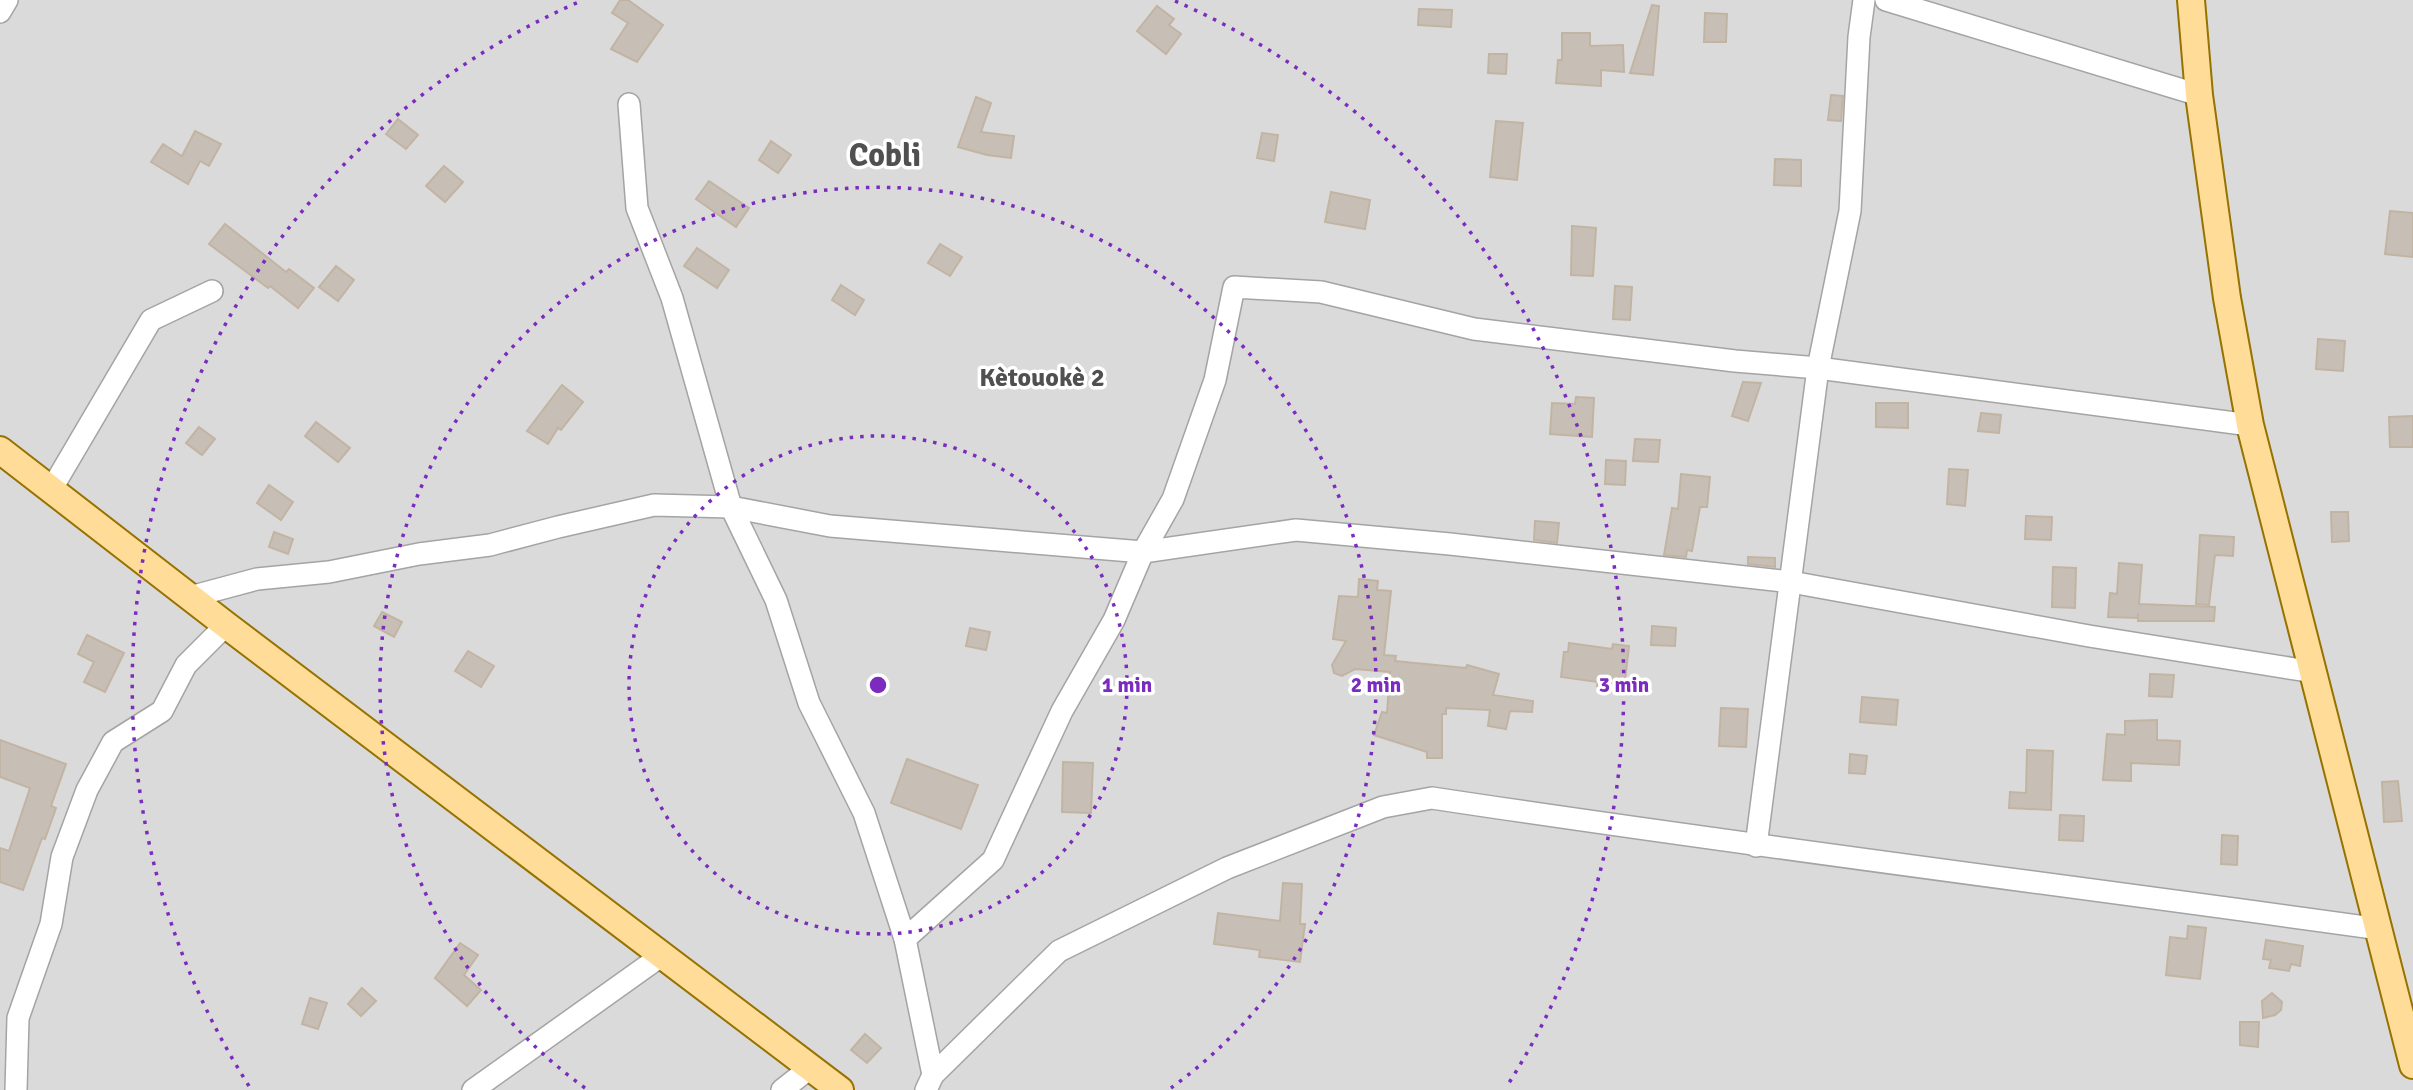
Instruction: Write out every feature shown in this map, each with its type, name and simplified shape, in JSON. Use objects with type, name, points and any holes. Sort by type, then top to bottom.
[{"type":"main road","points":[[2190,0],[2199,95],[2227,298],[2250,425],[2413,1065]]},
{"type":"main road","points":[[0,450],[226,625],[840,1090]]},
{"type":"street","points":[[0,12],[7,0]]},
{"type":"street","points":[[1756,846],[1818,368],[1850,211],[1859,37],[1864,0]]},
{"type":"street","points":[[1886,0],[2199,95]]},
{"type":"street","points":[[629,104],[637,208],[672,298],[731,508],[776,600],[809,703],[864,813],[905,939],[930,1083]]},
{"type":"street","points":[[905,939],[993,860],[1062,711],[1114,620],[1143,552],[1173,499],[1215,380],[1234,287],[1321,292],[1474,329],[1735,361],[1818,368],[2250,425]]},
{"type":"street","points":[[51,490],[151,320],[212,291]]},
{"type":"street","points":[[190,597],[257,579],[330,572],[419,554],[491,545],[654,505],[731,508],[830,526],[1143,552],[1296,530],[1450,544],[1791,582],[2089,636],[2314,671]]},
{"type":"street","points":[[16,1090],[18,1018],[51,924],[62,857],[87,790],[113,742],[162,711],[186,665],[226,625]]},
{"type":"street","points":[[930,1083],[1059,951],[1227,868],[1383,807],[1432,798],[1756,846],[1986,874],[2380,929]]},
{"type":"street","points":[[473,1090],[661,956]]},
{"type":"street","points":[[782,1090],[810,1068]]},
{"type":"shaded area","points":[[0,0],[2413,0],[2413,1090],[0,1090]]},
{"type":"building","points":[[620,0],[628,0],[663,25],[637,62],[611,49],[628,23],[612,13]]},
{"type":"building","points":[[1652,5],[1659,6],[1653,75],[1630,73]]},
{"type":"building","points":[[1157,6],[1174,19],[1169,25],[1181,34],[1166,54],[1137,31]]},
{"type":"building","points":[[1419,9],[1452,10],[1451,27],[1418,25]]},
{"type":"building","points":[[1705,13],[1727,14],[1726,42],[1704,42]]},
{"type":"building","points":[[1562,33],[1590,33],[1590,46],[1623,45],[1624,72],[1601,70],[1601,86],[1556,83],[1558,60],[1562,60]]},
{"type":"building","points":[[1489,54],[1507,54],[1506,74],[1488,73]]},
{"type":"building","points":[[1831,95],[1843,96],[1841,121],[1828,120]]},
{"type":"building","points":[[976,97],[991,103],[981,132],[1014,136],[1011,158],[958,147]]},
{"type":"building","points":[[398,119],[418,135],[406,149],[386,134]]},
{"type":"building","points":[[1496,121],[1523,123],[1517,180],[1490,177]]},
{"type":"building","points":[[195,131],[221,144],[209,166],[200,161],[188,184],[151,162],[163,144],[182,156]]},
{"type":"building","points":[[1262,133],[1278,135],[1274,161],[1257,158]]},
{"type":"building","points":[[771,141],[791,155],[778,173],[759,160]]},
{"type":"building","points":[[1775,159],[1801,160],[1801,186],[1774,185]]},
{"type":"building","points":[[444,166],[463,182],[445,202],[426,186]]},
{"type":"building","points":[[709,181],[749,208],[736,227],[696,199]]},
{"type":"building","points":[[1331,192],[1370,200],[1365,229],[1325,222]]},
{"type":"building","points":[[2390,211],[2413,213],[2413,257],[2385,254]]},
{"type":"building","points":[[225,224],[286,272],[289,269],[314,288],[298,308],[209,244]]},
{"type":"building","points":[[1572,226],[1596,228],[1593,276],[1571,275]]},
{"type":"building","points":[[940,244],[962,257],[950,276],[928,263]]},
{"type":"building","points":[[697,248],[729,270],[717,288],[684,266]]},
{"type":"building","points":[[336,266],[354,280],[338,301],[319,287]]},
{"type":"building","points":[[841,285],[864,300],[855,315],[832,300]]},
{"type":"building","points":[[1615,286],[1632,287],[1630,320],[1613,319]]},
{"type":"building","points":[[2318,339],[2345,341],[2343,371],[2316,369]]},
{"type":"building","points":[[1743,382],[1761,383],[1748,421],[1732,416]]},
{"type":"building","points":[[562,385],[583,402],[561,430],[558,428],[548,444],[527,431]]},
{"type":"building","points":[[1576,397],[1594,398],[1592,437],[1550,434],[1552,403],[1575,404]]},
{"type":"building","points":[[1876,403],[1908,403],[1908,428],[1876,427]]},
{"type":"building","points":[[1981,413],[2001,415],[1999,433],[1978,431]]},
{"type":"building","points":[[2413,416],[2413,447],[2390,447],[2389,417]]},
{"type":"building","points":[[316,422],[350,448],[338,462],[305,436]]},
{"type":"building","points":[[199,427],[215,439],[202,455],[186,443]]},
{"type":"building","points":[[1635,439],[1660,440],[1658,462],[1633,461]]},
{"type":"building","points":[[1606,460],[1626,461],[1625,485],[1605,484]]},
{"type":"building","points":[[1949,469],[1968,470],[1965,506],[1947,504]]},
{"type":"building","points":[[1681,474],[1710,477],[1707,507],[1700,507],[1692,551],[1687,550],[1686,557],[1664,555],[1672,508],[1678,509]]},
{"type":"building","points":[[269,485],[293,502],[281,520],[257,503]]},
{"type":"building","points":[[2331,512],[2348,512],[2349,541],[2332,542]]},
{"type":"building","points":[[2026,516],[2052,517],[2051,540],[2025,539]]},
{"type":"building","points":[[1535,521],[1559,523],[1557,543],[1534,540]]},
{"type":"building","points":[[274,532],[293,539],[288,554],[269,547]]},
{"type":"building","points":[[2200,535],[2234,537],[2233,556],[2215,555],[2209,605],[2196,604]]},
{"type":"building","points":[[1748,557],[1775,558],[1775,567],[1748,564]]},
{"type":"building","points":[[2119,563],[2142,565],[2139,604],[2215,607],[2214,621],[2138,621],[2138,618],[2108,617],[2110,593],[2117,594]]},
{"type":"building","points":[[2053,567],[2076,568],[2075,608],[2052,607]]},
{"type":"building","points":[[1359,579],[1378,581],[1377,590],[1391,591],[1384,655],[1396,656],[1395,661],[1466,668],[1467,665],[1499,674],[1493,695],[1533,701],[1532,712],[1510,711],[1506,729],[1488,726],[1490,710],[1446,708],[1446,714],[1442,714],[1442,758],[1427,758],[1427,752],[1374,735],[1382,712],[1387,713],[1390,672],[1355,669],[1342,676],[1334,673],[1332,665],[1346,641],[1333,639],[1339,596],[1358,597]]},
{"type":"building","points":[[382,612],[402,622],[394,637],[374,626]]},
{"type":"building","points":[[1652,626],[1676,628],[1675,646],[1651,645]]},
{"type":"building","points":[[970,628],[990,632],[986,650],[966,646]]},
{"type":"building","points":[[87,635],[124,653],[105,692],[84,682],[94,662],[78,654]]},
{"type":"building","points":[[1569,643],[1612,649],[1613,644],[1629,646],[1624,689],[1597,686],[1598,682],[1561,677],[1564,652],[1568,652]]},
{"type":"building","points":[[468,651],[494,666],[481,687],[455,671]]},
{"type":"building","points":[[2150,674],[2174,675],[2172,697],[2149,696]]},
{"type":"building","points":[[1862,697],[1898,700],[1896,725],[1860,722]]},
{"type":"building","points":[[1721,708],[1748,709],[1746,747],[1719,746]]},
{"type":"building","points":[[2157,720],[2157,740],[2180,741],[2179,765],[2131,763],[2131,781],[2103,780],[2107,734],[2125,735],[2125,721]]},
{"type":"building","points":[[0,740],[66,764],[51,806],[56,808],[23,890],[0,882],[0,848],[9,851],[30,788],[0,777]]},
{"type":"building","points":[[2027,750],[2053,751],[2051,810],[2009,808],[2010,792],[2026,793]]},
{"type":"building","points":[[1850,754],[1867,756],[1865,774],[1849,773]]},
{"type":"building","points":[[907,759],[978,785],[961,829],[891,803]]},
{"type":"building","points":[[1063,762],[1093,763],[1091,813],[1062,812]]},
{"type":"building","points":[[2398,781],[2402,821],[2384,822],[2382,782]]},
{"type":"building","points":[[2060,815],[2084,816],[2083,841],[2059,840]]},
{"type":"building","points":[[2222,835],[2238,836],[2237,865],[2221,864]]},
{"type":"building","points":[[1283,883],[1302,884],[1300,924],[1305,924],[1300,962],[1259,957],[1260,950],[1214,944],[1218,913],[1280,921]]},
{"type":"building","points":[[2188,926],[2206,928],[2200,979],[2166,975],[2170,937],[2187,939]]},
{"type":"building","points":[[2266,940],[2303,946],[2300,966],[2291,964],[2289,971],[2269,968],[2271,960],[2263,959]]},
{"type":"building","points":[[460,943],[478,955],[464,975],[481,990],[467,1006],[435,978]]},
{"type":"building","points":[[362,988],[376,1001],[361,1016],[348,1004]]},
{"type":"building","points":[[2272,993],[2282,1002],[2281,1010],[2275,1015],[2263,1018],[2262,1001]]},
{"type":"building","points":[[310,998],[327,1003],[318,1029],[302,1024]]},
{"type":"building","points":[[2240,1022],[2259,1022],[2258,1047],[2240,1045]]},
{"type":"building","points":[[865,1034],[881,1048],[867,1063],[851,1050]]},
{"type":"district","name":"Cobli","points":[[885,155]]},
{"type":"district","name":"Kètouokè 2","points":[[1042,377]]}]
